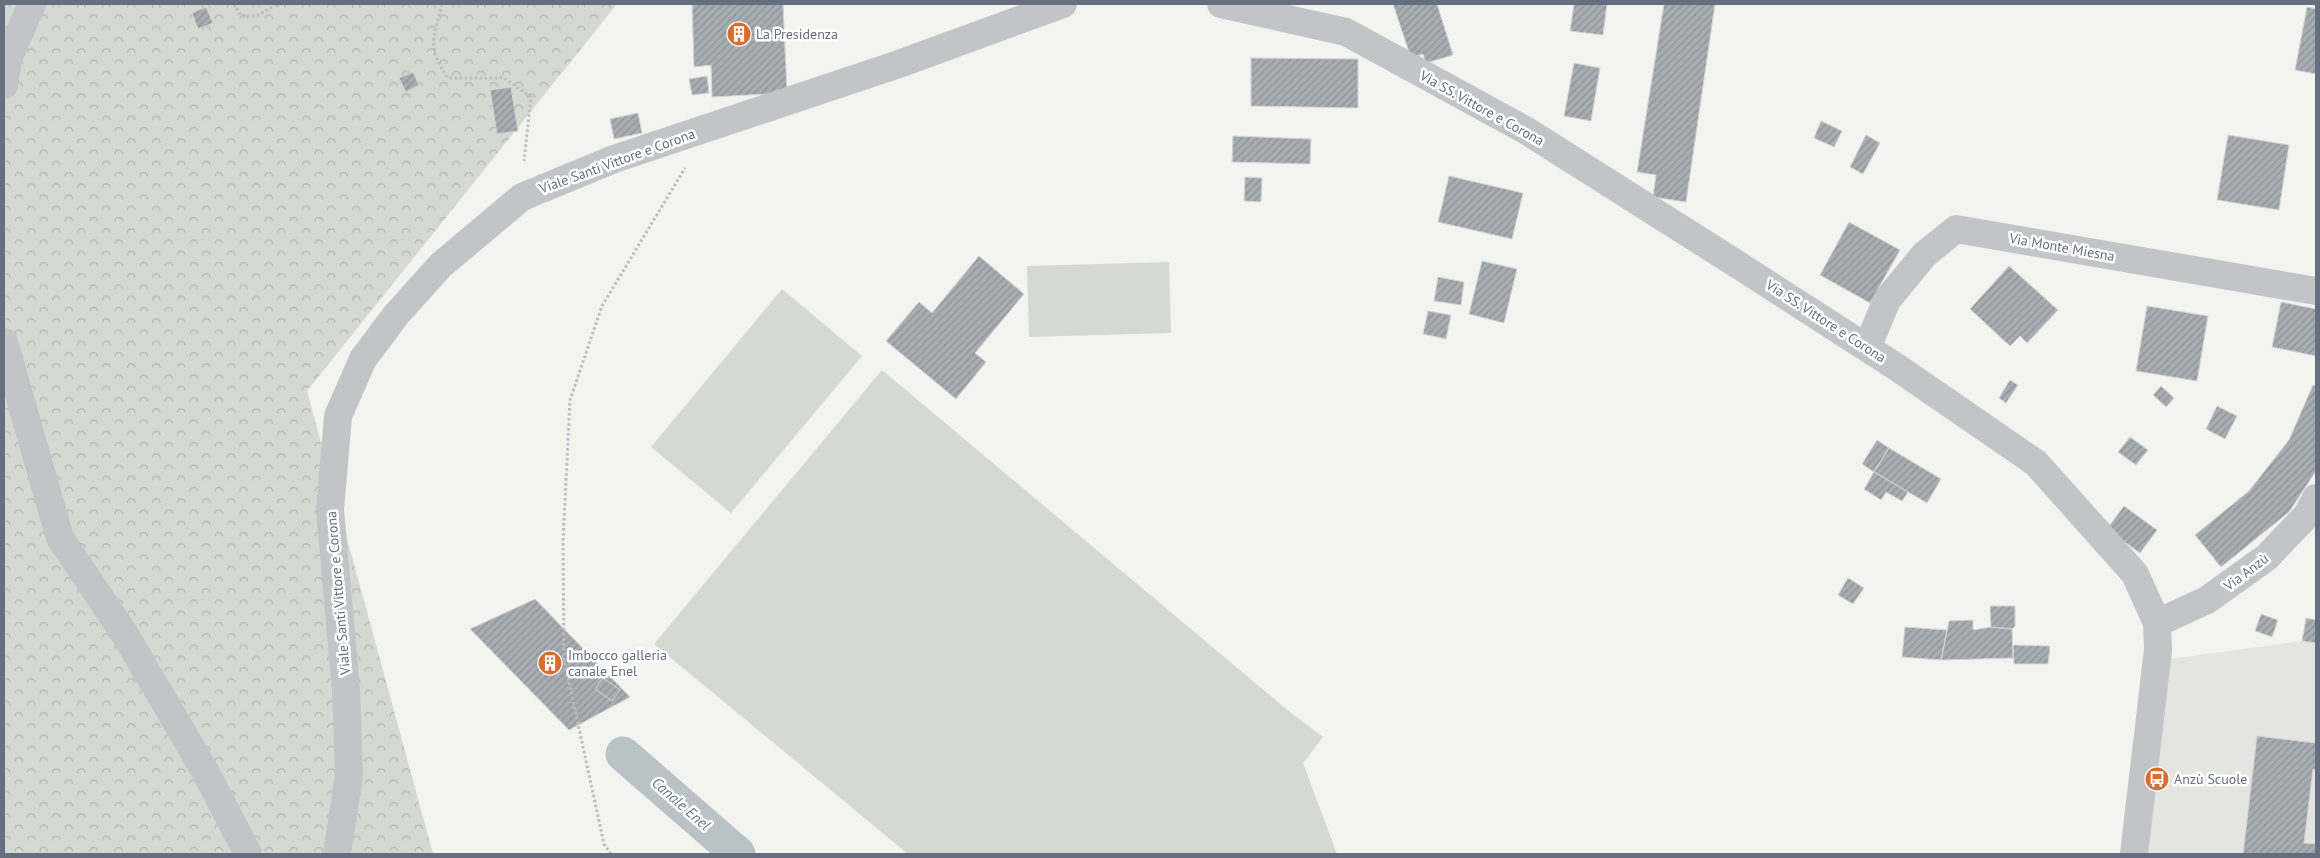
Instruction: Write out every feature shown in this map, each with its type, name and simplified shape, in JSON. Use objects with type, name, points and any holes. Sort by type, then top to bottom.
[{"type":"street","points":[[4,85],[8,59],[32,4]]},
{"type":"street","name":"Viale Santi Vittore e Corona","points":[[337,854],[349,775],[346,689],[330,510],[338,416],[363,359],[396,315],[441,265],[522,197],[614,159],[900,64],[1063,4]]},
{"type":"street","name":"Via SS. Vittore e Corona","points":[[1215,4],[1346,32],[1527,131],[1867,348],[2036,463],[2135,574],[2156,623],[2158,650],[2134,854]]},
{"type":"street","name":"Via Monte Miesna","points":[[1867,348],[1887,300],[1924,256],[1956,230],[2316,291]]},
{"type":"street","points":[[4,342],[60,538],[124,632],[205,771],[248,854]]},
{"type":"street","name":"Via Anzù","points":[[2156,623],[2207,600],[2267,557],[2307,515],[2316,498]]},
{"type":"path","points":[[234,4],[241,16],[257,16],[277,4]]},
{"type":"path","points":[[442,4],[432,44],[436,62],[448,78],[504,78],[530,97],[522,197]]},
{"type":"path","points":[[611,854],[604,844],[564,659],[563,542],[570,400],[602,306],[710,128]]},
{"type":"shaded area","points":[[2302,641],[2316,643],[2316,854],[2145,854],[2162,660]]},
{"type":"green space","points":[[4,4],[617,4],[307,391],[433,854],[4,854]]},
{"type":"green space","points":[[1169,262],[1171,333],[1029,337],[1027,266]]},
{"type":"green space","points":[[782,289],[862,356],[731,513],[651,447]]},
{"type":"green space","points":[[882,370],[1291,713],[1323,737],[1303,763],[1337,854],[908,854],[654,644]]},
{"type":"building","name":"La Presidenza","points":[[692,4],[783,4],[787,93],[712,97],[711,65],[694,67]]},
{"type":"building","points":[[1393,4],[1437,4],[1453,55],[1426,63],[1423,54],[1411,58]]},
{"type":"building","points":[[1574,4],[1607,4],[1603,35],[1570,31]]},
{"type":"building","points":[[1664,4],[1715,4],[1686,202],[1653,197],[1656,175],[1637,172]]},
{"type":"building","points":[[206,7],[213,23],[198,29],[192,13]]},
{"type":"building","points":[[2307,7],[2316,9],[2316,74],[2295,70]]},
{"type":"building","points":[[1251,58],[1358,59],[1358,108],[1251,106]]},
{"type":"building","points":[[1574,63],[1600,68],[1591,121],[1564,116]]},
{"type":"building","points":[[413,72],[419,85],[406,92],[399,78]]},
{"type":"building","points":[[707,76],[709,93],[692,95],[689,79]]},
{"type":"building","points":[[511,87],[518,131],[497,134],[490,90]]},
{"type":"building","points":[[638,113],[642,133],[614,139],[610,119]]},
{"type":"building","points":[[1821,121],[1842,131],[1834,147],[1814,138]]},
{"type":"building","points":[[1866,135],[1880,143],[1863,174],[1850,167]]},
{"type":"building","points":[[2228,135],[2289,145],[2279,210],[2217,200]]},
{"type":"building","points":[[1233,136],[1311,139],[1310,164],[1232,162]]},
{"type":"building","points":[[1449,176],[1523,193],[1512,239],[1438,222]]},
{"type":"building","points":[[1245,177],[1262,178],[1261,202],[1244,201]]},
{"type":"building","points":[[1849,222],[1900,250],[1870,303],[1820,275]]},
{"type":"building","points":[[979,256],[1024,294],[975,353],[986,362],[956,399],[886,341],[919,302],[932,313]]},
{"type":"building","points":[[1482,261],[1517,269],[1504,323],[1469,314]]},
{"type":"building","points":[[2009,266],[2058,310],[2027,343],[2020,336],[2010,346],[1970,309]]},
{"type":"building","points":[[1438,277],[1464,282],[1461,305],[1434,301]]},
{"type":"building","points":[[2281,302],[2316,309],[2316,356],[2272,347]]},
{"type":"building","points":[[2147,306],[2208,316],[2197,381],[2136,371]]},
{"type":"building","points":[[1428,311],[1451,315],[1446,339],[1423,334]]},
{"type":"building","points":[[2010,380],[2018,385],[2006,403],[1999,398]]},
{"type":"building","points":[[2313,385],[2316,386],[2316,471],[2289,512],[2221,567],[2195,535],[2249,491],[2289,440]]},
{"type":"building","points":[[2161,386],[2174,398],[2166,407],[2153,395]]},
{"type":"building","points":[[2217,406],[2237,416],[2225,439],[2206,429]]},
{"type":"building","points":[[2130,437],[2148,450],[2136,465],[2118,452]]},
{"type":"building","points":[[1877,440],[1889,448],[1874,472],[1862,464]]},
{"type":"building","points":[[1889,448],[1941,479],[1927,503],[1874,472]]},
{"type":"building","points":[[1874,472],[1908,492],[1902,501],[1886,492],[1881,500],[1864,489]]},
{"type":"building","points":[[2124,506],[2157,530],[2140,553],[2107,529]]},
{"type":"building","points":[[1848,578],[1864,588],[1853,604],[1838,595]]},
{"type":"building","name":"Imbocco galleria canale Enel","points":[[535,599],[630,697],[569,730],[470,629]]},
{"type":"building","points":[[1990,606],[2015,606],[2015,626],[2012,629],[1991,627]]},
{"type":"building","points":[[2261,614],[2278,620],[2272,637],[2255,631]]},
{"type":"building","points":[[2306,618],[2316,620],[2316,643],[2302,641]]},
{"type":"building","points":[[1973,620],[1973,630],[1991,627],[2012,629],[2013,658],[1941,660],[1949,621]]},
{"type":"building","points":[[1905,627],[1947,630],[1941,660],[1902,657]]},
{"type":"building","points":[[2013,645],[2050,646],[2048,664],[2014,664]]},
{"type":"building","points":[[603,678],[620,690],[612,701],[595,689]]},
{"type":"building","points":[[2257,736],[2316,743],[2316,770],[2313,769],[2304,843],[2316,844],[2316,854],[2243,854]]},
{"type":"waterway","name":"Canale Enel","points":[[623,754],[738,854]]},
{"type":"place","name":"La Presidenza","points":[[739,34]]},
{"type":"place","name":"Imbocco galleria canale Enel","points":[[550,663]]},
{"type":"place","name":"Anzù Scuole","points":[[2157,779]]}]
